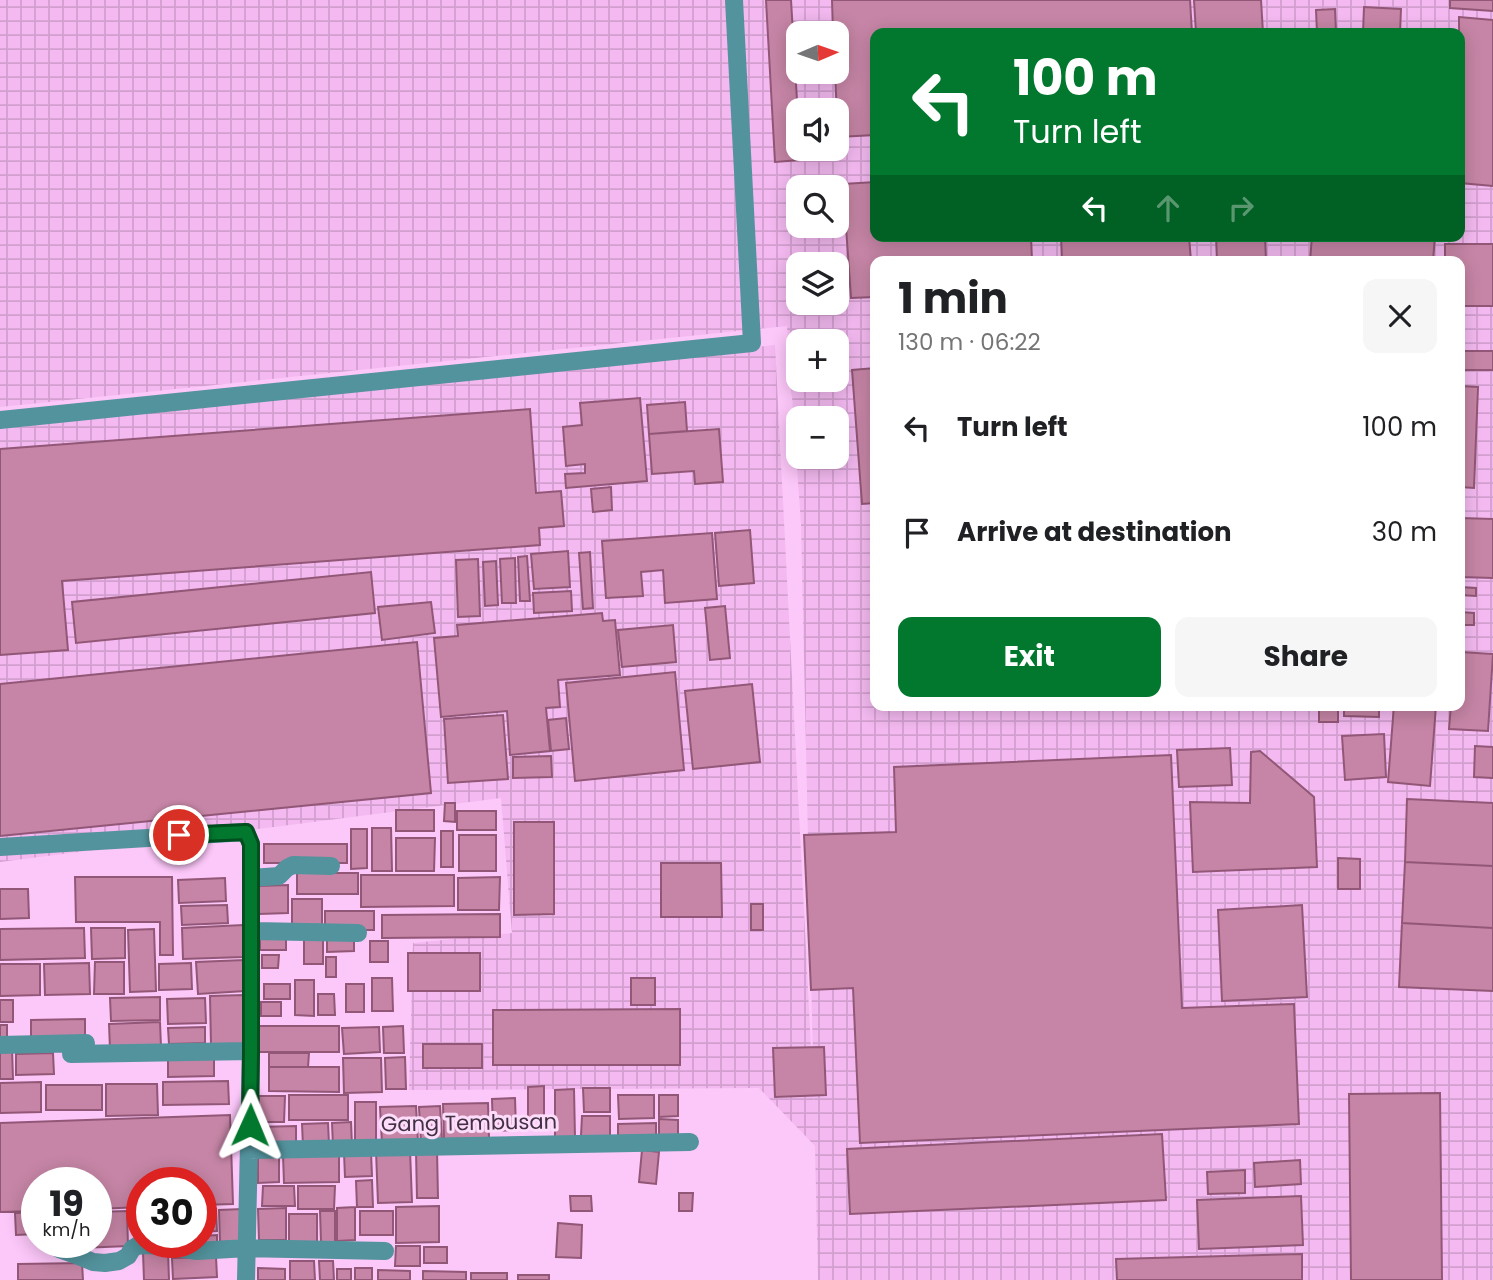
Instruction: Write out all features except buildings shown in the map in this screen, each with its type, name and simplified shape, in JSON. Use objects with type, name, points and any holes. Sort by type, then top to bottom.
[{"type":"street","points":[[0,420],[752,343],[734,0]]},
{"type":"street","points":[[0,848],[246,832],[251,844],[251,1051],[246,1280]]},
{"type":"street","points":[[251,878],[279,876],[293,865],[331,866]]},
{"type":"street","points":[[251,931],[358,933]]},
{"type":"street","points":[[0,1045],[100,1042]]},
{"type":"street","points":[[71,1054],[251,1051]]},
{"type":"street","name":"Gang Tembusan","points":[[249,1150],[690,1142]]},
{"type":"street","points":[[82,1258],[93,1262],[119,1261],[137,1246],[164,1245],[197,1251],[247,1248],[385,1251]]},
{"type":"shaded area","points":[[0,0],[1493,0],[1493,1280],[818,1280],[815,1146],[759,1088],[409,1090],[413,943],[512,933],[501,798],[0,862],[0,429],[775,345],[814,1107],[801,524],[797,469],[849,469],[849,406],[793,406],[792,392],[849,392],[849,329],[787,329],[787,326],[0,407]]},
{"type":"route","points":[[179,835],[246,832],[251,844],[250,1125]]}]
